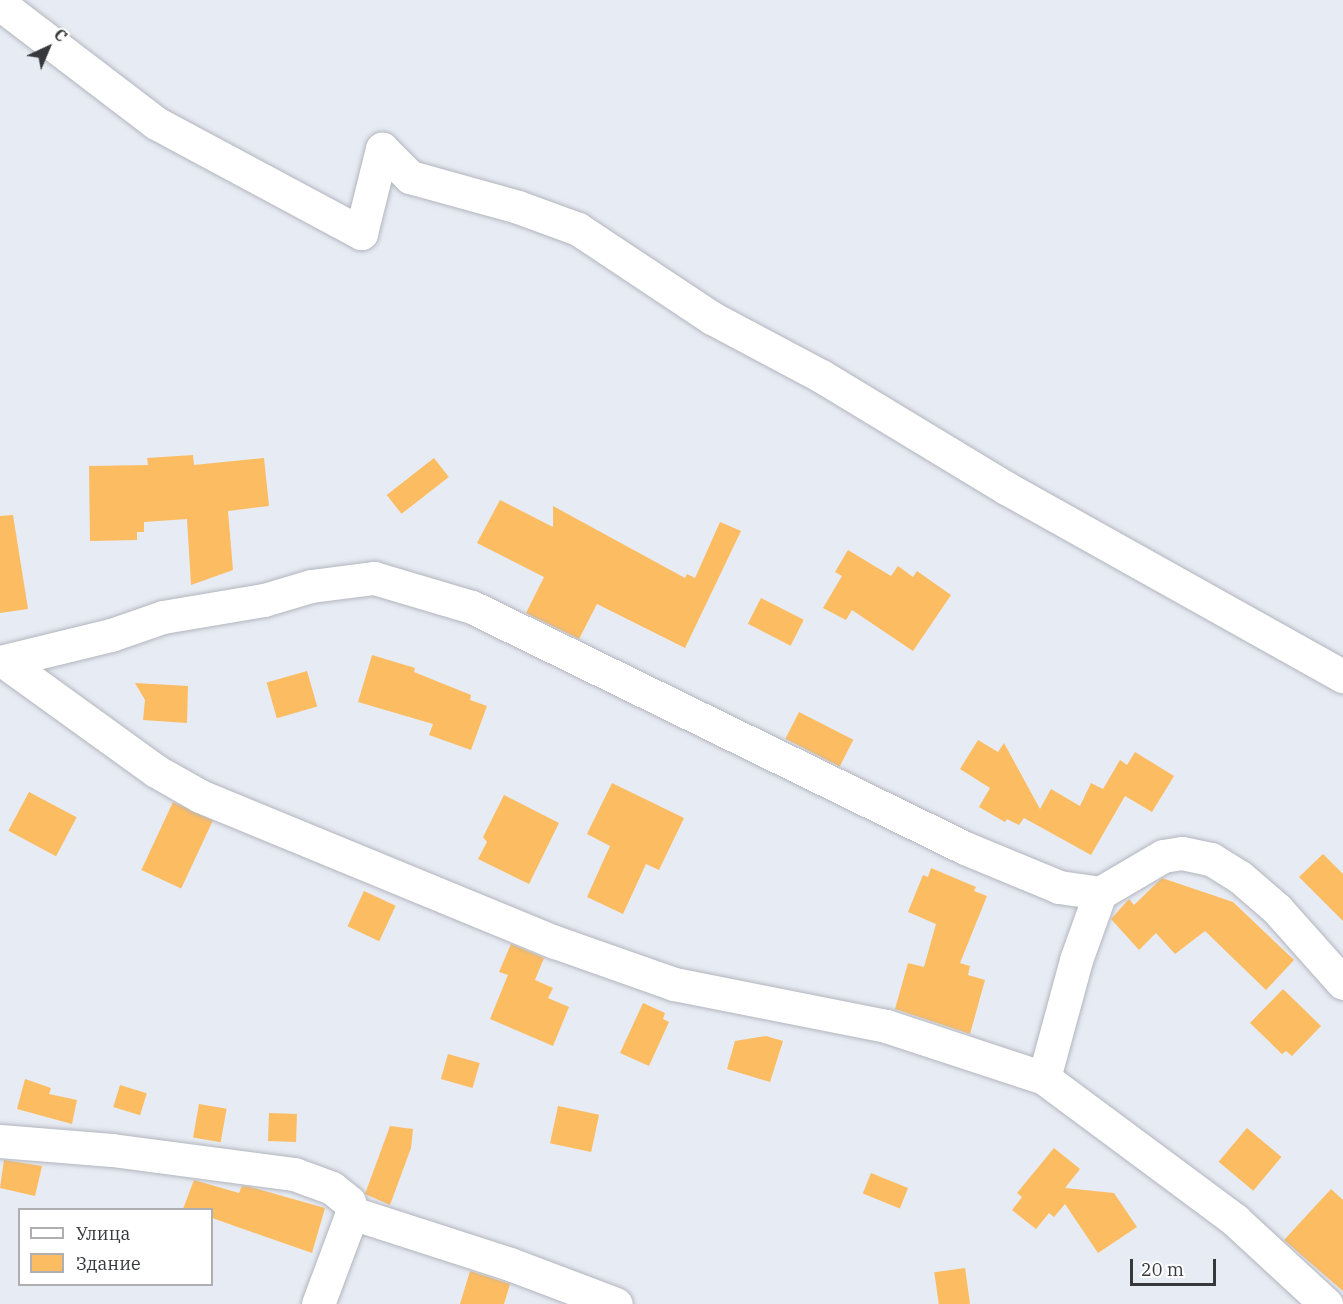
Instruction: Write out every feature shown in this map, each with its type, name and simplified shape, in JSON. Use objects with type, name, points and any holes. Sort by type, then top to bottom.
[{"type":"street","points":[[0,4],[156,123],[361,233],[382,149],[410,177],[518,207],[578,229],[712,318],[821,376],[1006,488],[1343,676]]},
{"type":"street","points":[[2,662],[111,635],[163,617],[264,600],[311,586],[374,578],[472,607],[965,848],[1059,887],[1100,893],[1163,856],[1182,853],[1211,859],[1240,877],[1278,909],[1343,983]]},
{"type":"street","points":[[2,662],[156,771],[200,796],[555,942],[674,984],[886,1026],[1044,1078],[1235,1220],[1326,1304]]},
{"type":"street","points":[[1044,1078],[1076,960],[1100,893]]},
{"type":"street","points":[[0,1141],[205,1160],[346,1185],[352,1213],[318,1304]]},
{"type":"street","points":[[352,1213],[510,1264],[616,1304]]},
{"type":"building","points":[[193,455],[194,465],[264,458],[269,506],[228,511],[233,570],[191,585],[187,519],[144,522],[144,532],[137,532],[137,540],[90,541],[89,466],[148,465],[147,458]]},
{"type":"building","points":[[434,458],[449,477],[401,514],[387,495]]},
{"type":"building","points":[[500,500],[553,527],[553,506],[685,578],[687,574],[695,578],[720,522],[741,531],[685,648],[597,604],[579,639],[526,613],[544,577],[477,543]]},
{"type":"building","points":[[13,515],[28,609],[0,613],[0,516]]},
{"type":"building","points":[[848,550],[891,576],[898,566],[913,577],[917,571],[951,595],[913,651],[852,610],[846,620],[823,608],[842,576],[835,572]]},
{"type":"building","points":[[761,598],[804,620],[791,646],[748,624]]},
{"type":"building","points":[[372,655],[415,668],[414,672],[471,695],[470,700],[487,706],[471,750],[429,735],[433,724],[358,702]]},
{"type":"building","points":[[307,671],[317,707],[277,718],[267,683]]},
{"type":"building","points":[[135,683],[188,686],[187,723],[143,720],[145,700]]},
{"type":"building","points":[[799,712],[853,740],[840,766],[785,739]]},
{"type":"building","points":[[978,740],[998,752],[1004,743],[1040,809],[1051,789],[1080,806],[1091,783],[1103,789],[1120,760],[1127,765],[1135,752],[1174,776],[1152,812],[1125,796],[1091,855],[1024,818],[1019,825],[1007,819],[1005,822],[979,807],[990,788],[960,769]]},
{"type":"building","points":[[612,783],[684,818],[659,870],[646,864],[623,914],[587,897],[610,846],[587,834]]},
{"type":"building","points":[[29,792],[77,817],[56,856],[8,831]]},
{"type":"building","points":[[504,795],[559,823],[529,884],[478,859],[487,842],[483,837]]},
{"type":"building","points":[[173,802],[213,821],[181,889],[141,870]]},
{"type":"building","points":[[1323,854],[1343,874],[1343,921],[1299,877]]},
{"type":"building","points":[[931,868],[976,887],[974,891],[987,896],[960,963],[970,966],[968,975],[985,980],[970,1034],[895,1009],[908,963],[924,967],[936,924],[908,912],[923,875],[928,877]]},
{"type":"building","points":[[1162,878],[1233,902],[1294,960],[1266,990],[1205,931],[1175,954],[1156,933],[1139,950],[1111,919],[1129,899],[1134,905]]},
{"type":"building","points":[[364,891],[396,906],[379,941],[348,926]]},
{"type":"building","points":[[511,944],[544,958],[535,980],[553,988],[548,998],[569,1007],[553,1046],[490,1019],[508,975],[499,972]]},
{"type":"building","points":[[1283,989],[1321,1026],[1292,1056],[1286,1051],[1282,1054],[1250,1023]]},
{"type":"building","points":[[643,1003],[665,1013],[663,1019],[669,1022],[649,1066],[620,1053]]},
{"type":"building","points":[[766,1036],[783,1041],[770,1082],[727,1069],[735,1041]]},
{"type":"building","points":[[448,1054],[480,1063],[473,1088],[441,1079]]},
{"type":"building","points":[[25,1079],[51,1088],[49,1094],[77,1100],[72,1124],[17,1109]]},
{"type":"building","points":[[120,1085],[147,1093],[140,1115],[113,1107]]},
{"type":"building","points":[[199,1104],[227,1109],[221,1142],[193,1137]]},
{"type":"building","points":[[558,1106],[599,1115],[591,1152],[550,1143]]},
{"type":"building","points":[[269,1113],[297,1114],[296,1142],[268,1141]]},
{"type":"building","points":[[390,1126],[413,1129],[411,1148],[390,1205],[365,1194]]},
{"type":"building","points":[[1247,1128],[1281,1157],[1253,1191],[1219,1162]]},
{"type":"building","points":[[1054,1148],[1080,1169],[1065,1188],[1114,1193],[1137,1227],[1098,1253],[1065,1204],[1054,1217],[1049,1213],[1036,1229],[1012,1210],[1022,1197],[1017,1193]]},
{"type":"building","points":[[4,1160],[42,1166],[35,1196],[0,1188]]},
{"type":"building","points":[[871,1173],[908,1188],[900,1208],[863,1193]]},
{"type":"building","points":[[194,1180],[239,1193],[242,1186],[250,1187],[325,1208],[312,1253],[213,1218],[213,1208],[183,1208]]},
{"type":"building","points":[[1331,1189],[1343,1200],[1343,1291],[1284,1240]]},
{"type":"building","points":[[965,1268],[970,1304],[939,1304],[934,1272]]},
{"type":"building","points":[[470,1271],[510,1284],[504,1304],[460,1304]]}]
